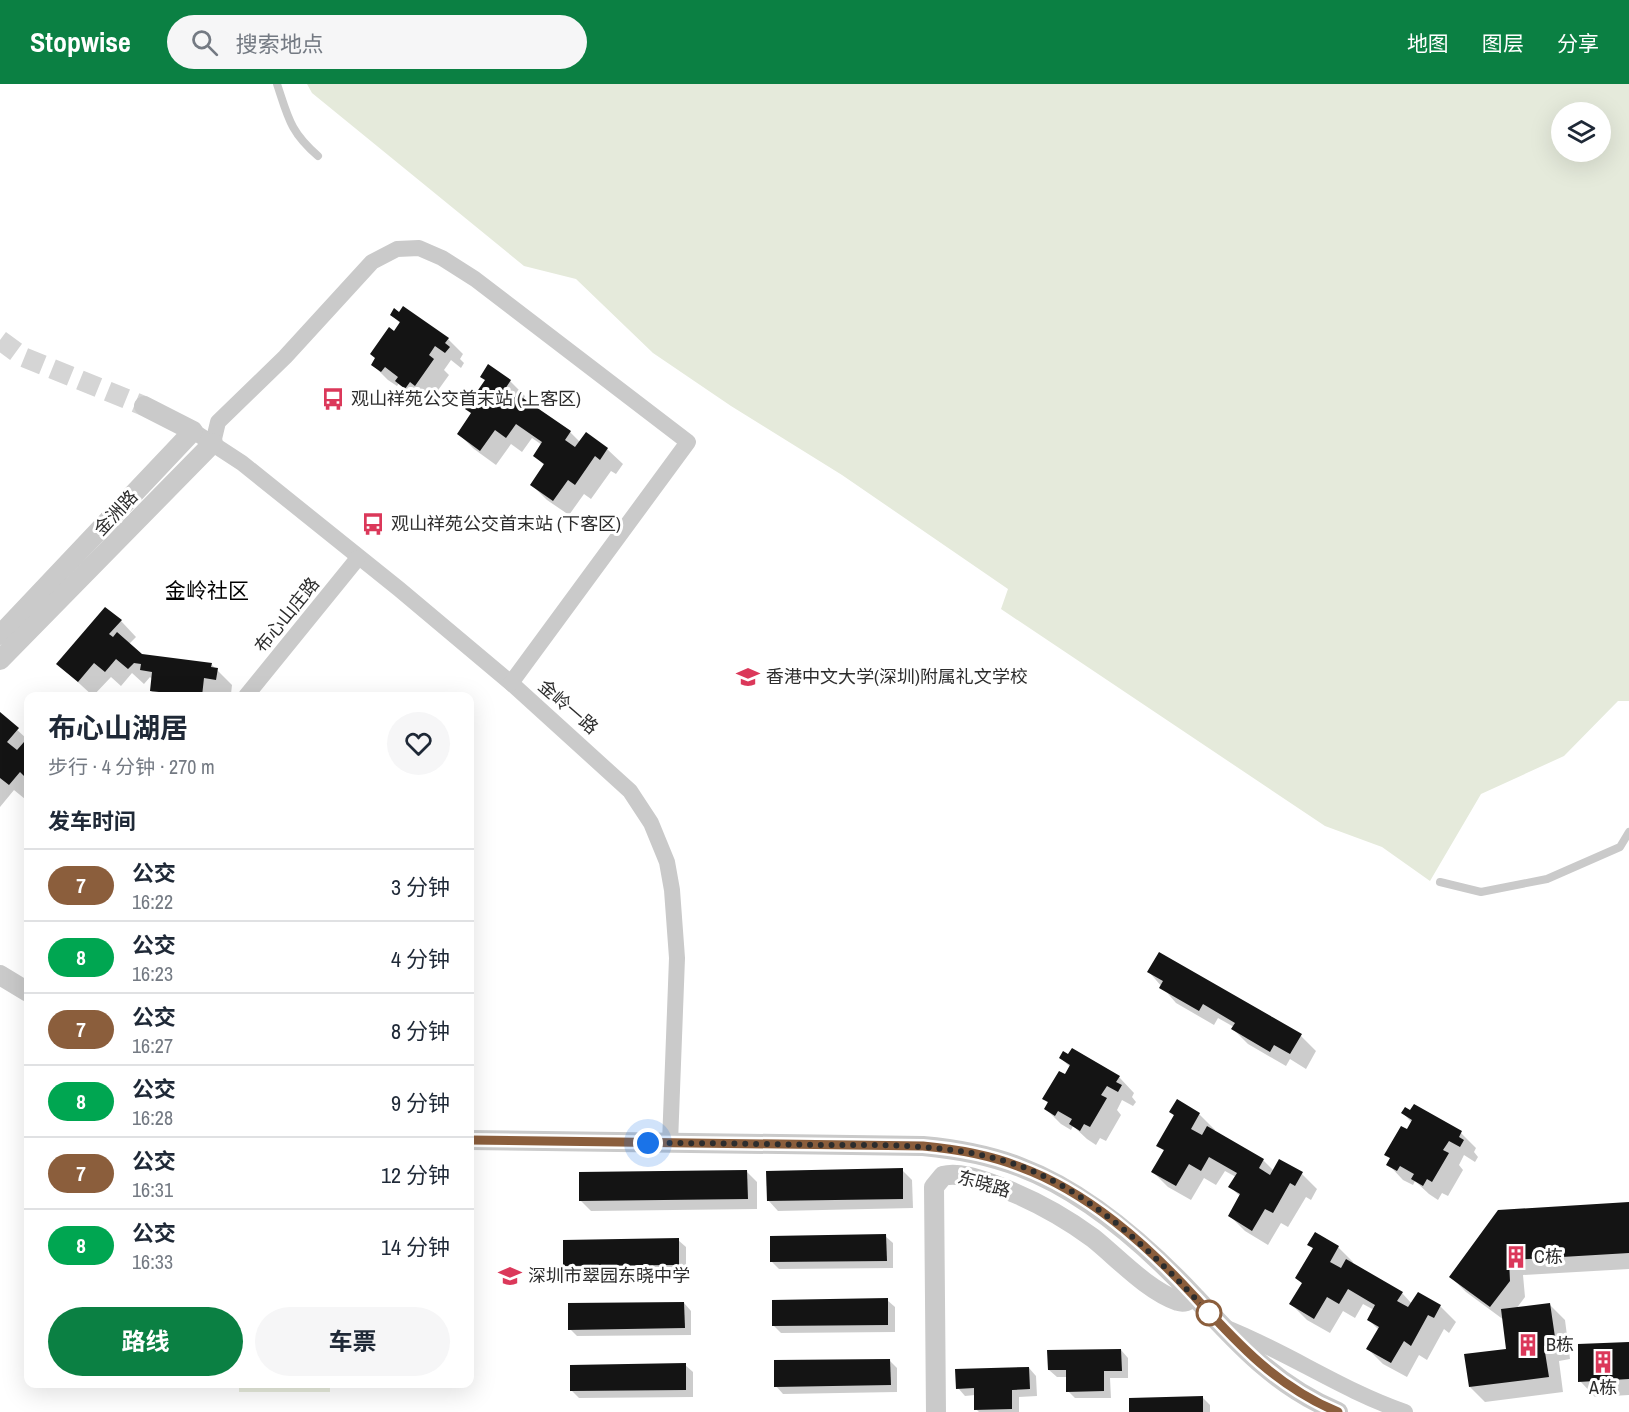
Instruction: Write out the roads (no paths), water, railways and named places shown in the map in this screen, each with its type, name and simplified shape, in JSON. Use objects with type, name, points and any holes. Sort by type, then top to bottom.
[{"type":"street","points":[[144,406],[193,431],[218,422],[285,357],[372,262],[397,249],[419,248],[442,258],[475,279],[688,442],[511,683]]},
{"type":"street","points":[[213,443],[218,422]]},
{"type":"street","name":"金岭一路","points":[[193,431],[242,463],[511,683],[630,791],[651,823],[667,862],[672,890],[677,958],[670,1143]]},
{"type":"street","name":"金洲路","points":[[0,635],[193,431]]},
{"type":"street","name":"金洲路","points":[[0,660],[213,443]]},
{"type":"street","name":"布心山庄路","points":[[249,692],[358,558]]},
{"type":"street","points":[[0,975],[24,990]]},
{"type":"street","points":[[474,1140],[923,1146],[996,1159],[1041,1176],[1111,1219],[1163,1264],[1255,1360],[1321,1405],[1338,1412]]},
{"type":"street","name":"东晓路","points":[[936,1412],[934,1187],[943,1176],[954,1175],[982,1180],[1014,1192],[1067,1221],[1135,1274],[1168,1296],[1180,1302],[1187,1301],[1194,1296]]},
{"type":"street","points":[[1220,1326],[1255,1339],[1374,1402],[1405,1412]]},
{"type":"lane","points":[[277,84],[293,129],[318,156]]},
{"type":"lane","points":[[1440,882],[1481,892],[1547,879],[1620,848],[1629,832]]},
{"type":"tunnel","points":[[0,340],[23,357],[144,406]]},
{"type":"place","name":"观山祥苑公交首末站 (上客区)","points":[[333,399]]},
{"type":"place","name":"观山祥苑公交首末站 (下客区)","points":[[373,524]]},
{"type":"place","name":"香港中文大学(深圳)附属礼文学校","points":[[748,677]]},
{"type":"place","name":"C栋","points":[[1516,1257]]},
{"type":"place","name":"深圳市翠园东晓中学","points":[[510,1276]]},
{"type":"place","name":"B栋","points":[[1528,1345]]},
{"type":"place","name":"A栋","points":[[1603,1362]]},
{"type":"district","name":"金岭社区","points":[[207,591]]}]
